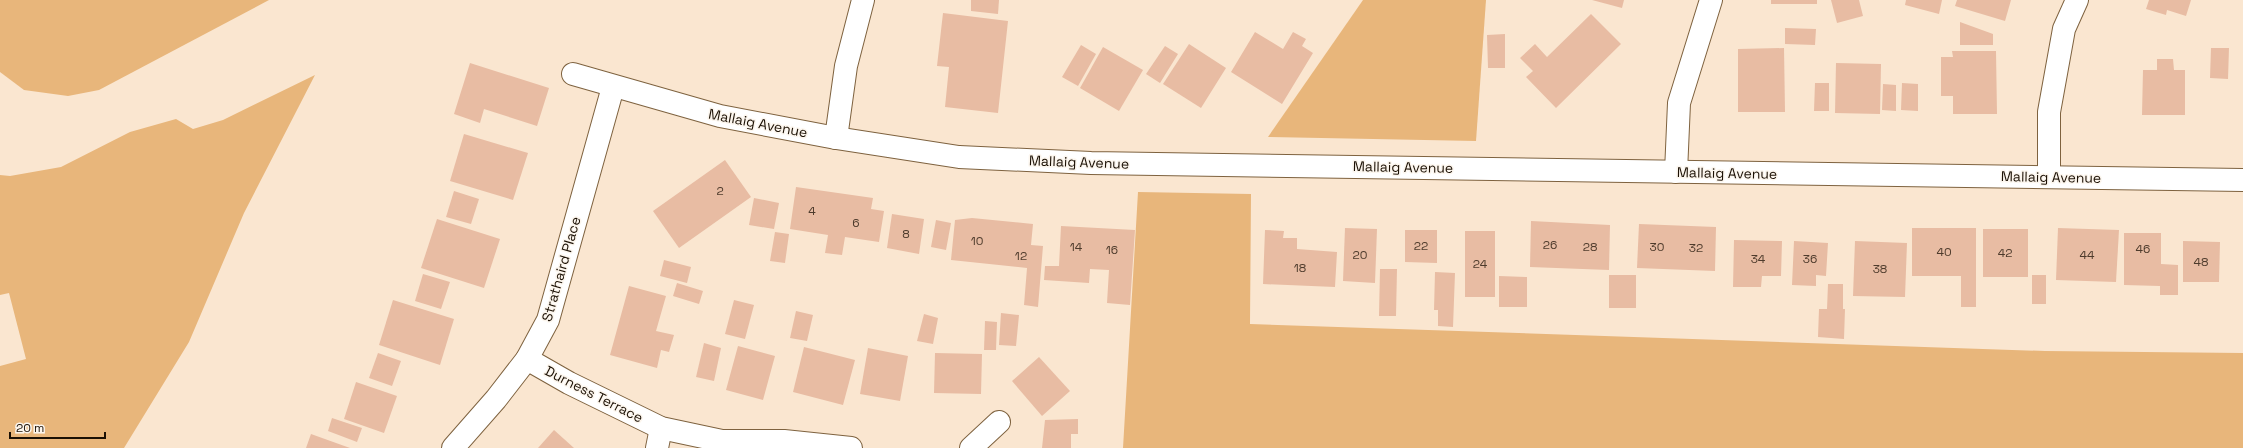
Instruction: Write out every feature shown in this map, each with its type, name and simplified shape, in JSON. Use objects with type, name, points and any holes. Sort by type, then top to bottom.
[{"type":"street","points":[[836,138],[846,66],[863,0]]},
{"type":"street","points":[[1676,172],[1679,103],[1711,0]]},
{"type":"street","points":[[2049,176],[2049,112],[2064,29],[2077,0]]},
{"type":"street","name":"Mallaig Avenue","points":[[573,74],[720,116],[836,138],[959,157],[1091,163],[2243,180]]},
{"type":"street","name":"Strathaird Place","points":[[453,448],[496,399],[527,359],[548,320],[614,86]]},
{"type":"street","name":"Durness Terrace","points":[[527,359],[659,438],[722,441],[784,441],[851,448]]},
{"type":"street","points":[[971,448],[999,422]]},
{"type":"shaded area","points":[[0,0],[269,0],[99,90],[68,96],[24,90],[0,72]]},
{"type":"shaded area","points":[[1363,0],[1486,0],[1476,141],[1268,137]]},
{"type":"shaded area","points":[[315,75],[244,213],[189,342],[124,448],[0,448],[0,366],[26,359],[9,293],[0,295],[0,175],[10,176],[61,167],[130,132],[176,119],[193,129],[223,120]]},
{"type":"shaded area","points":[[1138,192],[1251,194],[1250,324],[2045,351],[2243,353],[2243,448],[1123,448]]},
{"type":"building","points":[[971,0],[999,0],[998,14],[971,11]]},
{"type":"building","points":[[1592,0],[1624,0],[1622,8]]},
{"type":"building","points":[[1771,0],[1817,0],[1817,4],[1771,4]]},
{"type":"building","points":[[1831,0],[1859,0],[1863,16],[1837,23]]},
{"type":"building","points":[[1906,0],[1942,0],[1939,14],[1905,5]]},
{"type":"building","points":[[1957,0],[2011,0],[2005,21],[1955,6]]},
{"type":"building","points":[[2149,0],[2191,0],[2186,16],[2167,10],[2166,15],[2146,9]]},
{"type":"building","points":[[943,13],[1008,21],[998,113],[945,107],[949,67],[937,66]]},
{"type":"building","points":[[1591,14],[1621,44],[1556,108],[1526,77],[1533,71],[1520,58],[1535,44],[1547,57]]},
{"type":"building","points":[[1960,22],[1993,34],[1993,45],[1960,45]]},
{"type":"building","points":[[1785,28],[1816,29],[1815,45],[1785,44]]},
{"type":"building","points":[[1255,32],[1283,49],[1293,32],[1306,39],[1302,46],[1313,53],[1282,104],[1231,72]]},
{"type":"building","points":[[1505,34],[1505,68],[1488,68],[1487,35]]},
{"type":"building","points":[[1189,44],[1226,68],[1201,108],[1163,84]]},
{"type":"building","points":[[1081,45],[1096,54],[1078,86],[1062,77]]},
{"type":"building","points":[[1165,46],[1178,54],[1160,83],[1146,74]]},
{"type":"building","points":[[1103,47],[1143,70],[1119,111],[1080,88]]},
{"type":"building","points":[[1784,48],[1785,112],[1738,112],[1738,49]]},
{"type":"building","points":[[2211,48],[2229,48],[2228,79],[2210,78]]},
{"type":"building","points":[[1952,51],[1996,51],[1997,114],[1953,114],[1953,96],[1941,96],[1941,57],[1953,57]]},
{"type":"building","points":[[2157,59],[2173,59],[2174,70],[2185,70],[2185,115],[2142,115],[2143,70],[2157,70]]},
{"type":"building","points":[[470,63],[549,88],[537,126],[484,109],[480,123],[454,114]]},
{"type":"building","points":[[1836,63],[1881,64],[1880,114],[1835,113]]},
{"type":"building","points":[[1815,83],[1829,83],[1829,111],[1814,111]]},
{"type":"building","points":[[1902,83],[1918,84],[1918,111],[1901,110]]},
{"type":"building","points":[[1883,84],[1896,85],[1896,111],[1882,110]]},
{"type":"building","points":[[464,134],[528,153],[513,200],[450,181]]},
{"type":"building","points":[[725,160],[751,197],[679,248],[653,211]]},
{"type":"building","points":[[796,187],[873,198],[871,209],[884,211],[879,242],[845,237],[842,255],[825,253],[828,235],[790,229]]},
{"type":"building","points":[[454,191],[479,199],[471,224],[446,217]]},
{"type":"building","points":[[754,198],[779,203],[774,229],[749,225]]},
{"type":"building","points":[[892,214],[924,219],[919,254],[887,248]]},
{"type":"building","points":[[972,218],[1033,224],[1031,245],[1043,246],[1038,307],[1024,305],[1027,268],[951,260],[955,220]]},
{"type":"building","points":[[437,219],[500,239],[484,288],[421,268]]},
{"type":"building","points":[[936,220],[951,223],[946,250],[931,247]]},
{"type":"building","points":[[1531,221],[1610,225],[1609,270],[1530,267]]},
{"type":"building","points":[[1639,224],[1716,227],[1715,271],[1637,268]]},
{"type":"building","points":[[1061,226],[1135,230],[1130,305],[1107,303],[1109,270],[1090,269],[1089,283],[1044,280],[1045,266],[1059,266]]},
{"type":"building","points":[[1345,228],[1377,229],[1375,283],[1343,281]]},
{"type":"building","points":[[1912,228],[1976,228],[1976,307],[1961,307],[1961,276],[1912,276]]},
{"type":"building","points":[[2058,228],[2119,230],[2116,282],[2056,280]]},
{"type":"building","points":[[1983,229],[2028,229],[2028,277],[1983,277]]},
{"type":"building","points":[[1265,230],[1284,231],[1283,238],[1297,238],[1297,249],[1337,252],[1335,287],[1263,284]]},
{"type":"building","points":[[1405,230],[1437,230],[1437,263],[1405,262]]},
{"type":"building","points":[[1465,231],[1495,231],[1495,297],[1465,297]]},
{"type":"building","points":[[775,232],[789,234],[785,263],[770,261]]},
{"type":"building","points":[[2124,233],[2161,233],[2161,264],[2178,265],[2178,295],[2160,295],[2160,286],[2124,285]]},
{"type":"building","points":[[1734,240],[1782,241],[1781,276],[1762,276],[1761,287],[1733,287]]},
{"type":"building","points":[[1794,241],[1828,243],[1826,276],[1816,275],[1816,286],[1792,285]]},
{"type":"building","points":[[1855,241],[1907,243],[1905,297],[1853,296]]},
{"type":"building","points":[[2183,241],[2220,242],[2219,282],[2183,282]]},
{"type":"building","points":[[664,260],[691,267],[687,283],[660,276]]},
{"type":"building","points":[[1380,269],[1397,269],[1396,316],[1379,316]]},
{"type":"building","points":[[1435,272],[1455,273],[1453,327],[1438,326],[1438,310],[1434,310]]},
{"type":"building","points":[[423,274],[450,282],[441,309],[415,301]]},
{"type":"building","points":[[1609,275],[1636,275],[1636,308],[1609,308]]},
{"type":"building","points":[[2032,275],[2046,275],[2046,304],[2032,304]]},
{"type":"building","points":[[1499,276],[1527,277],[1527,307],[1499,307]]},
{"type":"building","points":[[677,283],[703,291],[699,304],[673,296]]},
{"type":"building","points":[[1828,284],[1843,284],[1843,309],[1845,309],[1844,339],[1818,337],[1819,309],[1827,309]]},
{"type":"building","points":[[629,286],[666,296],[656,331],[674,335],[669,352],[661,350],[657,368],[610,355]]},
{"type":"building","points":[[393,300],[454,319],[440,365],[379,345]]},
{"type":"building","points":[[734,300],[754,305],[745,339],[725,334]]},
{"type":"building","points":[[796,311],[813,315],[807,341],[790,338]]},
{"type":"building","points":[[1001,313],[1019,315],[1016,346],[999,345]]},
{"type":"building","points":[[924,314],[938,318],[933,344],[917,341]]},
{"type":"building","points":[[985,321],[997,322],[996,350],[984,350]]},
{"type":"building","points":[[704,343],[721,348],[714,381],[696,377]]},
{"type":"building","points":[[738,346],[775,356],[763,400],[726,390]]},
{"type":"building","points":[[804,347],[855,360],[843,405],[793,392]]},
{"type":"building","points":[[868,348],[908,356],[900,401],[860,394]]},
{"type":"building","points":[[378,353],[401,361],[392,386],[369,378]]},
{"type":"building","points":[[935,353],[982,354],[981,394],[934,393]]},
{"type":"building","points":[[1039,357],[1070,391],[1042,416],[1012,381]]},
{"type":"building","points":[[356,382],[397,396],[384,433],[344,419]]},
{"type":"building","points":[[332,418],[362,428],[357,442],[328,431]]},
{"type":"building","points":[[1078,419],[1078,434],[1071,434],[1071,448],[1042,448],[1045,420]]},
{"type":"building","points":[[554,430],[574,448],[538,448]]},
{"type":"building","points":[[311,434],[350,448],[306,448]]}]
